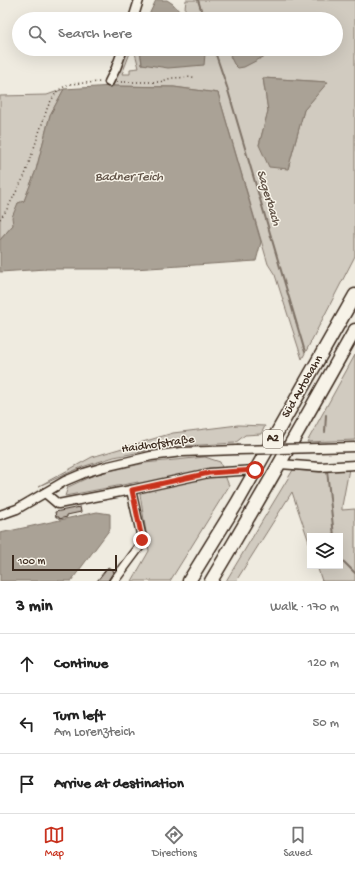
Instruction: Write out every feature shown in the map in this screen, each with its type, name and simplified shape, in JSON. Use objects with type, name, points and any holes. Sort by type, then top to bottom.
[{"type":"highway","name":"Süd Autobahn","points":[[189,581],[237,503],[355,295]]},
{"type":"highway","name":"Süd Autobahn","points":[[211,581],[252,513],[355,330]]},
{"type":"street","points":[[135,12],[139,0]]},
{"type":"street","points":[[109,82],[120,56]]},
{"type":"street","name":"Haidhofstraße","points":[[0,515],[17,509],[65,481],[84,473],[151,456],[182,452],[355,447]]},
{"type":"street","points":[[280,464],[320,467],[355,465]]},
{"type":"street","points":[[45,493],[58,504],[209,473],[255,470]]},
{"type":"street","points":[[114,581],[140,546],[142,540],[132,490]]},
{"type":"path","points":[[0,219],[6,211],[25,175],[48,106],[57,91],[69,84],[160,82],[171,78],[196,77]]},
{"type":"shaded area","points":[[186,0],[355,0],[355,256],[302,359],[275,275],[268,264],[218,93],[174,87],[113,86],[124,56],[129,56],[122,74],[130,74],[130,69],[139,68],[136,56],[141,56],[142,64],[192,56],[343,56],[343,12],[185,12]],"holes":[[[263,78],[327,82],[304,110],[288,169],[259,145],[268,111]]]},
{"type":"shaded area","points":[[64,89],[50,115],[36,170],[24,201],[18,203],[13,225],[0,240],[0,96],[47,95]]},
{"type":"shaded area","points":[[355,355],[355,440],[307,442]]},
{"type":"shaded area","points":[[238,425],[265,426],[261,434],[245,435],[235,443],[168,447],[114,457],[82,467],[39,486],[92,457],[173,433]]},
{"type":"shaded area","points":[[205,457],[220,462],[229,486],[170,581],[132,581],[149,551],[138,482],[65,496],[68,487],[96,474],[145,463]]},
{"type":"shaded area","points":[[349,469],[342,510],[355,509],[355,581],[322,581],[318,569],[343,569],[343,533],[307,533],[307,536],[292,492],[236,581],[226,581],[293,470],[321,472]]},
{"type":"water","points":[[156,0],[167,0],[180,12],[150,12]]},
{"type":"water","points":[[141,56],[205,56],[204,65],[168,68],[142,64]]},
{"type":"water","points":[[230,56],[265,56],[244,67],[238,68]]},
{"type":"water","points":[[263,78],[328,82],[304,110],[288,169],[269,167],[259,145],[268,111]]},
{"type":"water","name":"Badner Teich","points":[[113,86],[174,87],[218,93],[261,242],[256,261],[134,269],[46,269],[0,272],[0,240],[13,225],[12,217],[18,203],[24,201],[36,170],[50,115],[64,89]]},
{"type":"water","points":[[97,512],[110,514],[110,529],[71,581],[0,581],[0,533]]},
{"type":"building","points":[[80,507],[81,512],[67,515],[67,517],[59,519],[59,517],[56,517],[55,512]]},
{"type":"building","points":[[108,567],[114,571],[109,579],[107,581],[97,581]]},
{"type":"waterway","name":"Sagerbach","points":[[198,0],[202,12]]},
{"type":"waterway","name":"Sagerbach","points":[[216,56],[227,87],[305,352]]},
{"type":"waterway","name":"Sagerbach","points":[[325,432],[326,415]]},
{"type":"waterway","name":"Sagerbach","points":[[327,470],[334,533]]},
{"type":"waterway","name":"Sagerbach","points":[[343,561],[355,573]]},
{"type":"route","points":[[142,540],[132,490],[209,473],[255,470]]}]
